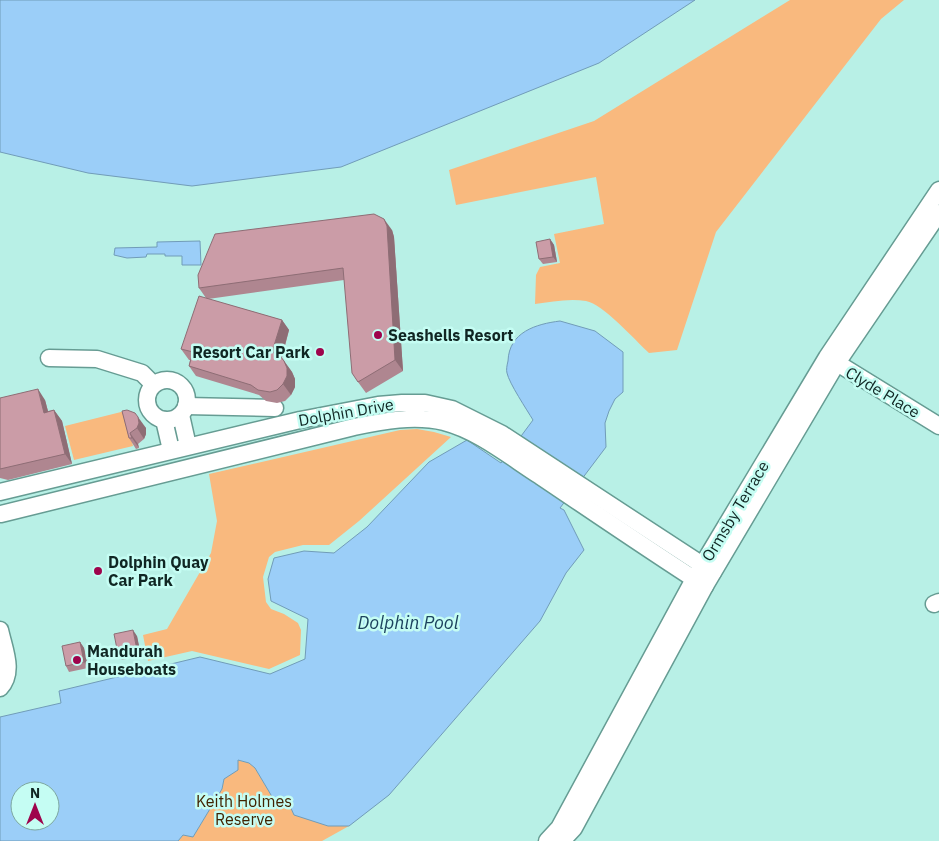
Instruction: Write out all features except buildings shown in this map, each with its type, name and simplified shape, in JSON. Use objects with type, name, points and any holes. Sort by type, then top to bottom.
[{"type":"street","name":"Ormsby Terrace","points":[[547,841],[559,828],[704,575],[832,360],[939,190]]},
{"type":"street","name":"Ormsby Terrace","points":[[832,360],[939,213]]},
{"type":"street","points":[[49,358],[98,359],[142,373],[153,384]]},
{"type":"street","name":"Clyde Place","points":[[832,360],[939,426]]},
{"type":"street","points":[[188,446],[184,410],[187,395],[182,386],[173,380],[162,380],[153,384],[146,394],[147,406],[153,415],[164,420],[173,420],[184,410],[275,408]]},
{"type":"street","name":"Dolphin Drive","points":[[0,492],[171,450],[352,409],[402,403],[426,403],[457,411],[480,430],[495,447],[622,531],[704,575]]},
{"type":"street","name":"Dolphin Drive","points":[[0,510],[381,422],[410,419],[434,420],[480,430],[620,511],[704,575]]},
{"type":"street","points":[[164,420],[171,450]]},
{"type":"street","name":"Ormsby Terrace","points":[[562,841],[574,828],[704,575]]},
{"type":"street","points":[[0,630],[8,668],[8,678],[0,688]]},
{"type":"green space","points":[[790,0],[904,0],[881,19],[716,232],[677,350],[649,353],[610,315],[586,301],[567,300],[535,304],[536,275],[540,267],[560,263],[554,234],[604,224],[596,177],[456,205],[449,170],[594,121]]},
{"type":"green space","points":[[125,411],[133,446],[74,460],[65,426]]},
{"type":"green space","points":[[417,429],[451,437],[359,521],[329,545],[303,545],[275,552],[269,557],[263,577],[266,602],[271,609],[284,614],[298,623],[301,630],[300,655],[269,669],[192,651],[148,661],[143,635],[167,629],[211,553],[217,521],[209,474],[400,430]]},
{"type":"green space","name":"Keith Holmes Reserve","points":[[237,760],[249,763],[255,768],[274,800],[290,806],[328,826],[349,826],[322,841],[178,841],[183,835],[193,837],[222,789],[224,779]]},
{"type":"water","points":[[0,0],[695,0],[599,63],[341,167],[192,186],[88,173],[0,152]]},
{"type":"water","points":[[200,241],[201,265],[182,265],[182,256],[165,256],[165,254],[147,254],[146,257],[127,258],[114,255],[115,248],[157,247],[157,242]]},
{"type":"water","name":"Dolphin Pool","points":[[560,321],[595,331],[623,352],[623,392],[615,399],[605,423],[606,447],[560,508],[564,510],[584,550],[566,573],[540,621],[389,795],[349,826],[328,826],[294,815],[290,806],[274,800],[255,768],[249,763],[238,760],[238,770],[224,779],[222,789],[193,837],[183,835],[178,841],[0,841],[0,717],[61,703],[59,691],[200,657],[270,674],[305,659],[308,619],[271,601],[268,579],[274,558],[304,551],[334,553],[367,527],[429,462],[467,440],[501,463],[533,420],[508,377],[507,369],[510,351],[513,343],[519,336],[525,331],[542,324]]},
{"type":"place","name":"Seashells Resort","points":[[378,335]]},
{"type":"place","name":"Resort Car Park","points":[[320,352]]},
{"type":"place","name":"Dolphin Quay Car Park","points":[[98,571]]},
{"type":"place","name":"Mandurah Houseboats","points":[[77,660]]}]
